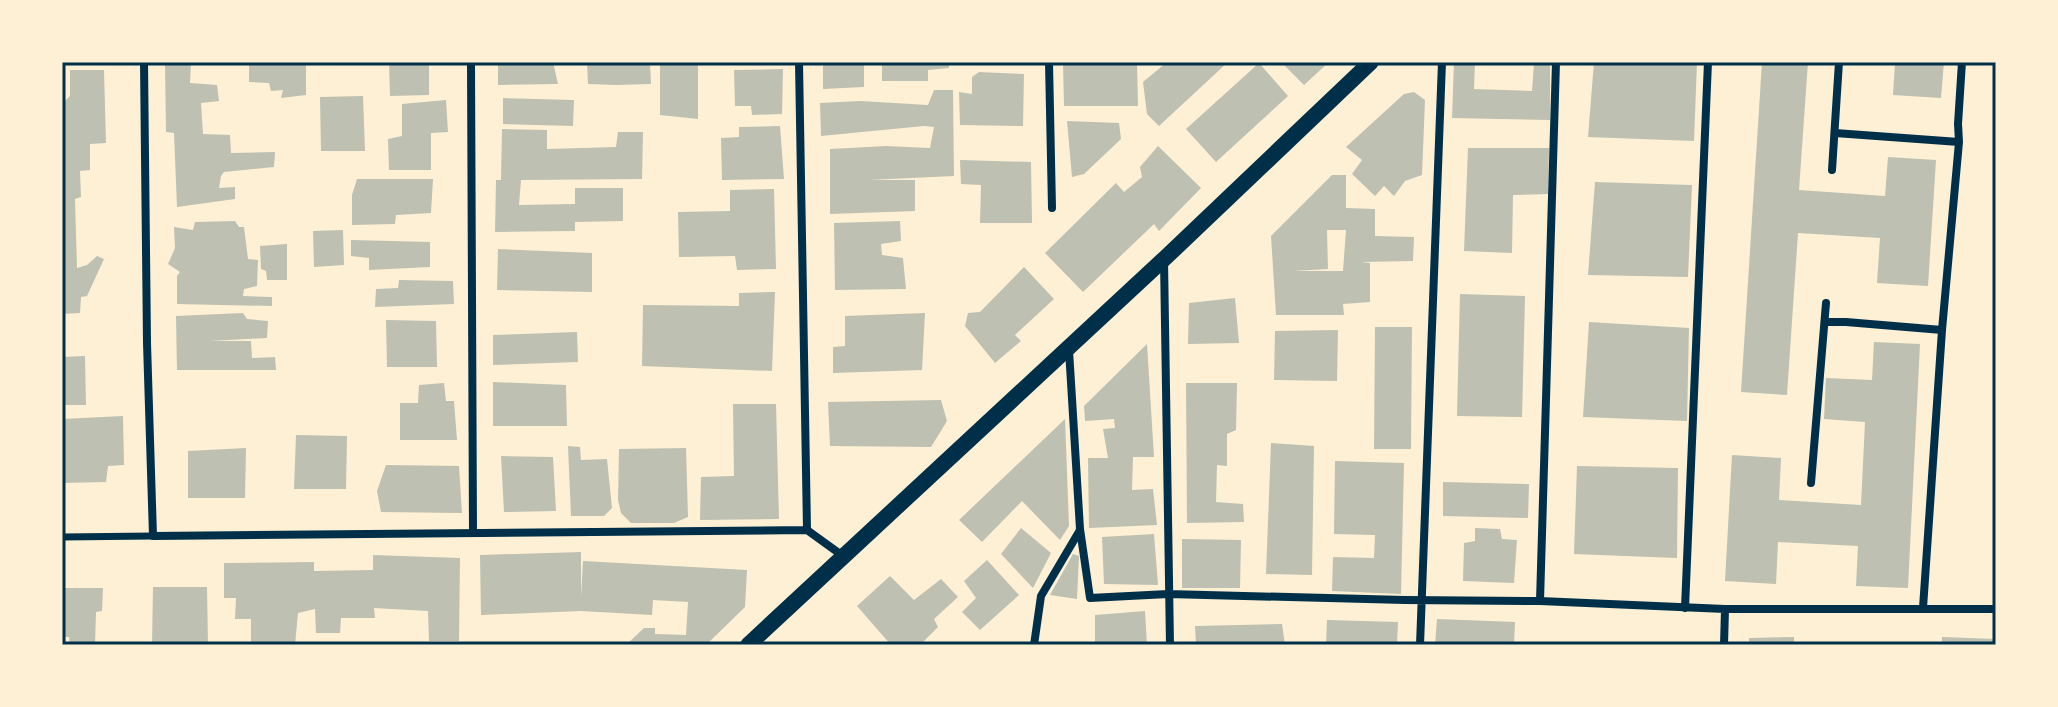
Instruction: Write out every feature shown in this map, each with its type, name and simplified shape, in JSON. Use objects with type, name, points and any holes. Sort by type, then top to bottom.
[{"type":"main road","points":[[748,645],[1164,259],[1371,62]]},
{"type":"street","points":[[144,62],[153,536]]},
{"type":"street","points":[[471,62],[473,533]]},
{"type":"street","points":[[799,62],[807,530]]},
{"type":"street","points":[[1049,62],[1052,208]]},
{"type":"street","points":[[1420,645],[1442,62]]},
{"type":"street","points":[[1540,601],[1556,62]]},
{"type":"street","points":[[1685,608],[1708,62]]},
{"type":"street","points":[[1832,170],[1839,62]]},
{"type":"street","points":[[1923,608],[1942,330],[1959,142],[1962,62]]},
{"type":"street","points":[[1835,133],[1959,142]]},
{"type":"street","points":[[1164,259],[1170,645]]},
{"type":"street","points":[[1811,483],[1826,303]]},
{"type":"street","points":[[1826,322],[1942,330]]},
{"type":"street","points":[[1068,346],[1080,529],[1090,598],[1168,594],[1540,601],[1725,609],[1996,609]]},
{"type":"street","points":[[1034,645],[1041,596],[1080,529]]},
{"type":"street","points":[[62,537],[807,530],[843,556]]},
{"type":"street","points":[[1724,645],[1725,609]]},
{"type":"building","points":[[165,62],[191,62],[190,83],[217,85],[219,101],[201,103],[203,134],[230,135],[231,153],[275,152],[274,167],[224,172],[219,188],[235,187],[235,199],[177,207],[174,133],[166,132]]},
{"type":"building","points":[[249,62],[306,62],[306,95],[281,98],[283,90],[271,91],[269,83],[249,82]]},
{"type":"building","points":[[389,62],[429,62],[429,95],[390,96]]},
{"type":"building","points":[[498,62],[553,62],[558,84],[498,85]]},
{"type":"building","points":[[587,62],[650,62],[651,84],[588,84]]},
{"type":"building","points":[[660,62],[698,62],[698,119],[660,115]]},
{"type":"building","points":[[823,62],[864,62],[864,87],[823,89]]},
{"type":"building","points":[[882,62],[949,62],[949,68],[928,70],[928,81],[882,81]]},
{"type":"building","points":[[1063,62],[1137,62],[1138,106],[1064,106]]},
{"type":"building","points":[[1167,62],[1228,62],[1159,126],[1147,114],[1143,82]]},
{"type":"building","points":[[1281,62],[1329,62],[1304,85]]},
{"type":"building","points":[[1454,62],[1475,62],[1474,89],[1532,91],[1534,63],[1550,62],[1550,120],[1452,118]]},
{"type":"building","points":[[1594,62],[1697,62],[1694,141],[1588,137]]},
{"type":"building","points":[[1762,62],[1808,62],[1799,190],[1885,196],[1888,157],[1936,160],[1928,286],[1877,283],[1880,238],[1798,233],[1787,395],[1741,392]]},
{"type":"building","points":[[1895,62],[1944,62],[1941,98],[1893,95]]},
{"type":"building","points":[[1259,63],[1288,96],[1216,162],[1186,129]]},
{"type":"building","points":[[783,69],[782,114],[752,115],[751,106],[735,106],[734,70]]},
{"type":"building","points":[[70,70],[104,70],[106,143],[90,144],[90,170],[80,171],[81,197],[75,199],[77,268],[87,265],[97,256],[104,259],[87,296],[81,297],[80,313],[62,314],[62,104],[70,96]]},
{"type":"building","points":[[979,72],[1024,74],[1023,126],[960,125],[959,92],[972,94],[972,77]]},
{"type":"building","points":[[934,90],[953,90],[954,176],[869,180],[915,180],[915,211],[830,214],[830,149],[886,146],[930,148],[934,127],[821,136],[820,103],[860,101],[928,105]]},
{"type":"building","points":[[1414,92],[1425,100],[1422,175],[1405,181],[1394,196],[1384,186],[1375,196],[1352,174],[1362,160],[1346,147],[1404,94]]},
{"type":"building","points":[[363,96],[365,151],[321,151],[320,97]]},
{"type":"building","points":[[503,98],[574,100],[573,126],[503,124]]},
{"type":"building","points":[[446,100],[448,132],[431,133],[431,170],[389,170],[388,139],[402,136],[402,104]]},
{"type":"building","points":[[1067,121],[1119,123],[1121,139],[1084,174],[1072,177]]},
{"type":"building","points":[[780,126],[784,179],[722,180],[721,138],[739,137],[739,127]]},
{"type":"building","points":[[502,129],[547,130],[547,149],[616,147],[618,132],[643,132],[642,179],[521,180],[519,205],[575,204],[575,188],[623,188],[623,221],[575,222],[575,231],[495,232],[496,180],[501,180]]},
{"type":"building","points":[[1158,146],[1201,188],[1159,231],[1154,224],[1083,292],[1045,253],[1116,183],[1124,192],[1142,177],[1140,167]]},
{"type":"building","points":[[1468,148],[1549,148],[1548,194],[1513,195],[1512,253],[1464,251]]},
{"type":"building","points":[[960,160],[1031,162],[1032,223],[980,223],[981,185],[961,184]]},
{"type":"building","points":[[1332,175],[1346,175],[1346,208],[1375,209],[1375,236],[1414,237],[1413,261],[1361,262],[1370,263],[1370,302],[1343,304],[1344,315],[1276,315],[1271,236]],"holes":[[[1327,230],[1346,230],[1343,271],[1293,271],[1328,269]]]},
{"type":"building","points":[[357,179],[433,179],[431,213],[396,215],[395,224],[352,225],[352,195]]},
{"type":"building","points":[[1595,182],[1692,185],[1688,277],[1588,275]]},
{"type":"building","points":[[774,189],[776,269],[737,270],[735,256],[679,257],[678,212],[730,211],[730,190]]},
{"type":"building","points":[[235,221],[239,227],[244,227],[248,259],[258,260],[257,286],[244,289],[243,296],[272,297],[272,306],[177,304],[177,276],[180,272],[168,264],[175,248],[174,227],[193,230],[195,222]]},
{"type":"building","points":[[900,221],[901,241],[881,244],[882,255],[903,258],[906,289],[835,290],[834,223]]},
{"type":"building","points":[[343,230],[344,265],[314,267],[313,231]]},
{"type":"building","points":[[351,240],[430,242],[430,267],[369,270],[369,258],[351,256]]},
{"type":"building","points":[[287,244],[287,280],[267,280],[266,271],[261,269],[260,246]]},
{"type":"building","points":[[498,249],[592,253],[592,292],[497,290]]},
{"type":"building","points":[[1024,267],[1054,299],[1015,335],[1021,341],[995,363],[965,326],[968,313],[980,312]]},
{"type":"building","points":[[399,280],[453,281],[454,304],[375,307],[376,289],[398,288]]},
{"type":"building","points":[[775,292],[772,371],[642,366],[643,305],[739,306],[739,293]]},
{"type":"building","points":[[1460,294],[1525,296],[1522,417],[1457,416]]},
{"type":"building","points":[[1235,298],[1239,343],[1188,344],[1189,303]]},
{"type":"building","points":[[243,313],[247,319],[268,321],[267,338],[209,341],[251,341],[252,358],[275,357],[276,370],[177,370],[176,316]]},
{"type":"building","points":[[925,313],[922,370],[833,373],[833,347],[845,346],[845,316]]},
{"type":"building","points":[[386,320],[436,321],[437,367],[387,367]]},
{"type":"building","points":[[1589,322],[1689,328],[1687,421],[1583,417]]},
{"type":"building","points":[[1375,327],[1412,327],[1411,449],[1374,449]]},
{"type":"building","points":[[1338,330],[1337,381],[1274,380],[1275,331]]},
{"type":"building","points":[[577,332],[578,362],[493,365],[493,335]]},
{"type":"building","points":[[1874,342],[1920,344],[1908,588],[1856,586],[1858,546],[1778,542],[1776,584],[1725,581],[1732,455],[1781,458],[1779,500],[1861,505],[1865,422],[1824,419],[1826,378],[1872,380]]},
{"type":"building","points":[[1147,344],[1154,457],[1133,457],[1132,490],[1153,489],[1157,525],[1089,528],[1088,458],[1108,458],[1103,429],[1115,428],[1114,419],[1085,421],[1084,406]]},
{"type":"building","points":[[85,356],[86,405],[62,405],[62,357]]},
{"type":"building","points":[[493,382],[566,385],[567,426],[493,426]]},
{"type":"building","points":[[444,383],[446,401],[454,401],[457,440],[400,440],[400,403],[418,403],[419,385]]},
{"type":"building","points":[[1186,383],[1237,383],[1236,430],[1227,434],[1227,466],[1217,465],[1216,502],[1243,504],[1244,522],[1187,523]]},
{"type":"building","points":[[941,400],[947,421],[931,447],[830,446],[828,402]]},
{"type":"building","points":[[733,404],[776,404],[779,519],[700,520],[701,477],[734,476]]},
{"type":"building","points":[[123,416],[124,465],[108,466],[106,482],[62,483],[62,419]]},
{"type":"building","points":[[1065,419],[1069,526],[1060,540],[1022,501],[982,542],[959,520]]},
{"type":"building","points":[[296,435],[347,436],[346,489],[294,489]]},
{"type":"building","points":[[1271,443],[1314,446],[1312,575],[1266,574]]},
{"type":"building","points":[[568,446],[580,447],[581,460],[607,459],[612,508],[604,516],[571,516]]},
{"type":"building","points":[[246,448],[245,498],[188,498],[188,451]]},
{"type":"building","points":[[686,448],[688,517],[674,523],[631,523],[621,513],[618,500],[619,449]]},
{"type":"building","points":[[501,456],[553,457],[556,511],[504,512]]},
{"type":"building","points":[[1335,461],[1404,463],[1401,594],[1332,591],[1333,557],[1374,558],[1375,535],[1334,534]]},
{"type":"building","points":[[386,465],[459,466],[462,513],[381,512],[377,491]]},
{"type":"building","points":[[1577,466],[1678,468],[1677,558],[1574,554]]},
{"type":"building","points":[[1443,482],[1529,484],[1528,518],[1443,516]]},
{"type":"building","points":[[1021,528],[1051,553],[1033,588],[1001,554]]},
{"type":"building","points":[[1475,528],[1500,529],[1502,539],[1517,540],[1514,583],[1463,581],[1464,543],[1475,541]]},
{"type":"building","points":[[1154,534],[1158,585],[1104,584],[1102,537]]},
{"type":"building","points":[[1182,539],[1241,540],[1240,588],[1182,588]]},
{"type":"building","points":[[581,552],[581,597],[583,561],[747,570],[745,607],[706,645],[626,645],[644,628],[655,628],[655,634],[686,635],[688,602],[653,600],[652,615],[581,611],[481,615],[480,555]]},
{"type":"building","points":[[1073,554],[1079,556],[1077,599],[1050,595]]},
{"type":"building","points":[[373,555],[460,558],[459,641],[429,641],[428,611],[374,608],[375,618],[341,618],[340,633],[316,633],[315,609],[298,613],[295,645],[251,645],[251,619],[235,619],[236,598],[224,598],[224,563],[314,562],[314,571],[373,570]]},
{"type":"building","points":[[987,560],[1019,595],[980,630],[962,612],[976,598],[964,581]]},
{"type":"building","points":[[890,576],[914,600],[941,579],[958,597],[934,619],[938,627],[920,645],[891,645],[857,606]]},
{"type":"building","points":[[153,587],[207,587],[208,645],[152,645]]},
{"type":"building","points":[[62,588],[103,588],[102,611],[96,612],[95,645],[70,645],[69,637],[62,637]]},
{"type":"building","points":[[1145,611],[1147,645],[1095,645],[1095,615]]},
{"type":"building","points":[[1437,619],[1515,622],[1514,645],[1435,645]]},
{"type":"building","points":[[1327,620],[1398,622],[1397,645],[1326,645]]},
{"type":"building","points":[[1282,624],[1285,645],[1196,645],[1195,626]]},
{"type":"building","points":[[1794,637],[1794,645],[1749,645],[1749,638]]},
{"type":"building","points":[[1942,637],[1996,639],[1996,645],[1942,645]]}]
